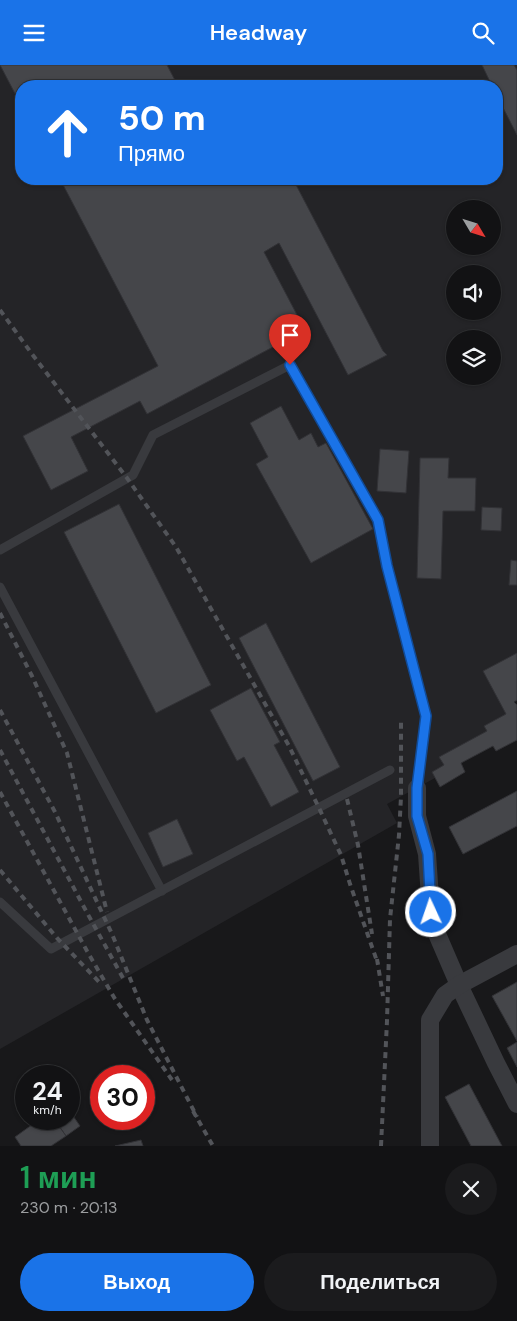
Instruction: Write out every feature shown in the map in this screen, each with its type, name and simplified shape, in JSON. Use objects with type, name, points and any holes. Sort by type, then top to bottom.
[{"type":"street","points":[[417,788],[417,816],[428,854],[431,912],[434,927],[459,985],[517,1104]]},
{"type":"street","points":[[430,1146],[430,1020],[444,995],[517,954]]},
{"type":"lane","points":[[0,550],[133,475],[153,435],[290,365],[378,520],[387,566],[426,716],[417,788]]},
{"type":"lane","points":[[0,587],[162,891]]},
{"type":"lane","points":[[0,902],[51,949],[390,770]]},
{"type":"shaded area","points":[[0,65],[517,65],[517,700],[514,702],[517,705],[517,740],[496,751],[493,746],[461,763],[465,772],[440,787],[435,778],[387,804],[397,823],[0,1049]]},
{"type":"building","points":[[0,65],[167,65],[175,80],[15,80],[15,94]]},
{"type":"building","points":[[482,65],[514,65],[517,70],[517,135],[503,108],[503,80],[489,80]]},
{"type":"building","points":[[63,185],[296,185],[383,351],[387,355],[348,375],[279,243],[264,252],[305,330],[147,414],[140,401],[71,437],[88,471],[51,490],[23,436],[158,366]]},
{"type":"building","points":[[281,406],[299,440],[311,433],[318,447],[326,443],[373,529],[311,563],[256,464],[268,457],[250,423]]},
{"type":"building","points":[[380,449],[409,451],[406,493],[377,491]]},
{"type":"building","points":[[420,458],[449,458],[448,478],[476,478],[475,511],[443,511],[441,579],[417,578]]},
{"type":"building","points":[[119,504],[211,685],[156,713],[64,532]]},
{"type":"building","points":[[482,507],[502,508],[501,531],[481,530]]},
{"type":"building","points":[[511,560],[517,561],[517,585],[509,585]]},
{"type":"building","points":[[266,623],[340,767],[313,781],[239,638]]},
{"type":"building","points":[[517,653],[517,700],[514,702],[517,705],[517,740],[496,751],[493,746],[461,763],[465,772],[440,787],[432,772],[444,765],[439,757],[487,731],[484,726],[506,714],[483,671]]},
{"type":"building","points":[[251,688],[280,742],[274,745],[299,792],[271,807],[244,757],[237,761],[210,710]]},
{"type":"building","points":[[517,791],[517,826],[463,854],[449,827]]},
{"type":"building","points":[[177,819],[193,854],[163,867],[148,833]]},
{"type":"building","points":[[517,982],[517,1041],[492,996]]},
{"type":"building","points":[[517,1042],[517,1067],[507,1048]]},
{"type":"building","points":[[469,1084],[502,1146],[471,1146],[445,1097]]},
{"type":"building","points":[[25,1130],[62,1130],[66,1136],[51,1146],[21,1146],[15,1137]]},
{"type":"building","points":[[62,1130],[74,1130],[66,1136]]},
{"type":"building","points":[[141,1140],[143,1146],[115,1146]]},
{"type":"railway","points":[[0,310],[127,478],[176,547],[289,746],[341,855],[378,964]]},
{"type":"railway","points":[[0,613],[32,676],[67,753],[107,912]]},
{"type":"railway","points":[[0,710],[55,812],[112,934],[147,1020],[197,1117]]},
{"type":"railway","points":[[381,1146],[390,919],[401,797],[401,720]]},
{"type":"railway","points":[[0,750],[123,978]]},
{"type":"railway","points":[[0,792],[115,999],[172,1080]]},
{"type":"railway","points":[[347,799],[358,845],[372,934]]},
{"type":"railway","points":[[0,870],[57,938],[102,985]]},
{"type":"railway","points":[[377,959],[383,996]]},
{"type":"railway","points":[[193,1111],[213,1146]]},
{"type":"route","points":[[290,365],[378,520],[387,566],[426,716],[417,788],[417,816],[428,854],[431,912]]}]
